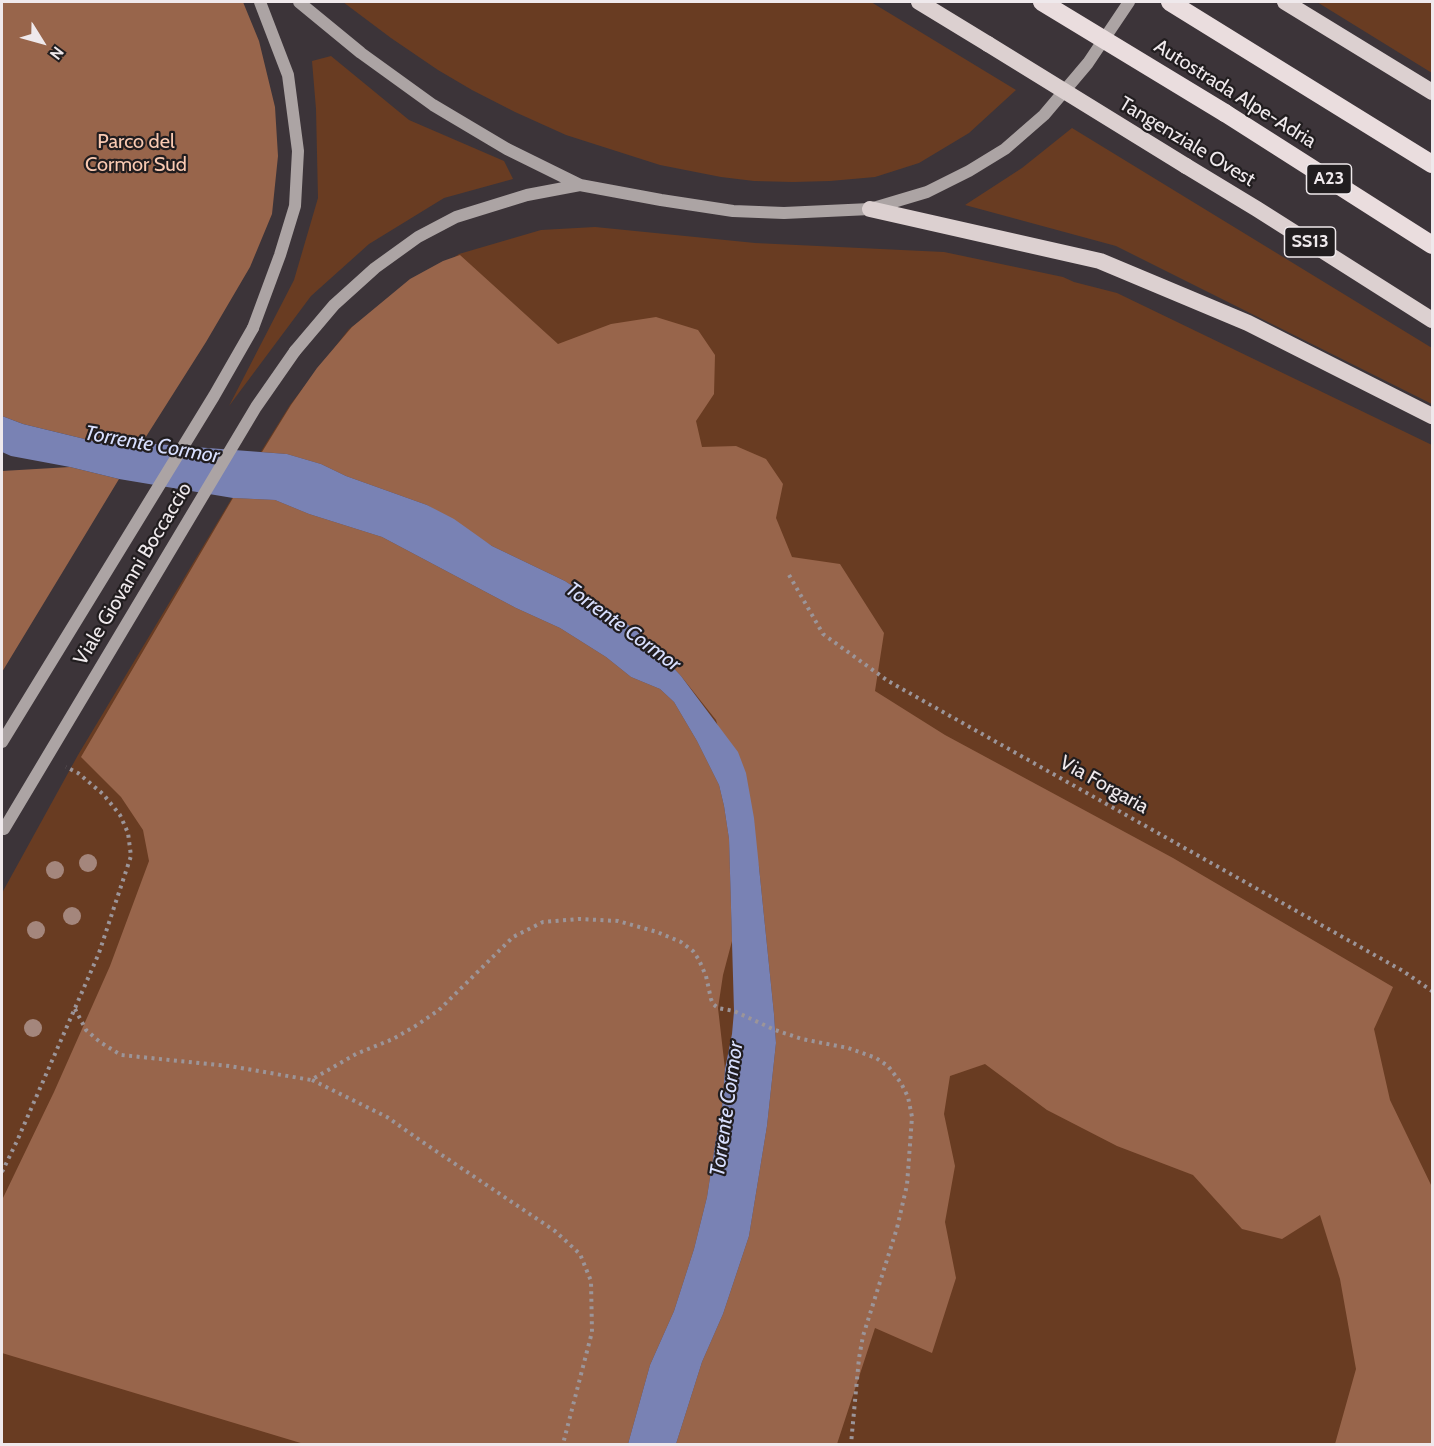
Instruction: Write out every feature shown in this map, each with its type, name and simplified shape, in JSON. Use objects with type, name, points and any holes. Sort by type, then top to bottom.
[{"type":"highway","name":"Tangenziale Ovest","points":[[919,2],[1257,209],[1432,320]]},
{"type":"highway","name":"Autostrada Alpe-Adria","points":[[1042,2],[1225,113],[1432,245]]},
{"type":"highway","points":[[1170,2],[1432,164]]},
{"type":"highway","points":[[1290,4],[1432,92]]},
{"type":"highway","points":[[870,209],[1100,261],[1248,323],[1432,416]]},
{"type":"main road","name":"Viale Giovanni Boccaccio","points":[[2,742],[214,396],[253,327],[280,255],[295,206],[298,151],[288,75],[260,2]]},
{"type":"main road","points":[[299,2],[361,53],[433,105],[507,149],[579,185],[734,211],[784,213],[870,209],[927,192],[969,171],[1005,149],[1052,106],[1088,63],[1129,2]]},
{"type":"main road","name":"Viale Giovanni Boccaccio","points":[[3,831],[256,407],[295,351],[334,305],[375,268],[418,237],[456,217],[527,195],[579,185]]},
{"type":"path","name":"Via Forgaria","points":[[789,575],[823,634],[888,681],[1392,965],[1432,991]]},
{"type":"path","points":[[2,1172],[99,953],[131,856],[128,833],[120,815]]},
{"type":"path","points":[[311,1080],[356,1054],[393,1039],[439,1010],[513,937],[543,922],[579,919],[618,921],[657,932],[681,942],[693,951],[699,960],[706,976],[711,999],[718,1008],[734,1011],[775,1030],[802,1039],[863,1053],[888,1066],[908,1097],[912,1117],[907,1185],[897,1228],[863,1336],[851,1444]]},
{"type":"path","points":[[75,1009],[87,1030],[100,1042],[121,1055],[230,1066],[311,1080],[387,1117],[555,1231],[580,1254],[591,1281],[592,1332],[563,1444]]},
{"type":"shaded area","points":[[343,2],[871,2],[1016,90],[969,133],[919,163],[875,177],[793,182],[721,177],[660,165],[566,135],[515,112],[438,70]]},
{"type":"shaded area","points":[[1317,2],[1432,2],[1432,73]]},
{"type":"shaded area","points":[[331,56],[409,120],[504,161],[513,179],[444,198],[369,244],[311,296],[229,406],[294,280],[318,198],[316,109],[312,61]]},
{"type":"shaded area","points":[[1072,128],[1432,348],[1432,404],[1116,246],[965,205],[1022,168]]},
{"type":"shaded area","points":[[595,227],[755,243],[944,252],[1063,277],[1117,293],[1432,445],[1432,1444],[2,1444],[2,893],[78,755],[232,498],[290,405],[349,329],[459,254],[541,230]]},
{"type":"green space","name":"Parco del Cormor Sud","points":[[2,2],[243,2],[259,41],[275,107],[278,156],[272,214],[250,267],[142,443],[97,442],[23,424],[2,416]]},
{"type":"green space","points":[[460,255],[558,344],[611,324],[656,317],[698,330],[715,355],[714,394],[696,421],[702,447],[736,446],[766,459],[783,484],[776,518],[792,557],[840,564],[884,633],[875,691],[945,735],[1173,858],[1393,987],[1374,1029],[1390,1100],[1432,1187],[1432,1444],[1335,1444],[1356,1369],[1340,1279],[1320,1215],[1282,1239],[1242,1229],[1193,1175],[1117,1146],[1047,1110],[985,1064],[950,1076],[944,1114],[955,1166],[945,1222],[956,1278],[932,1353],[875,1328],[837,1444],[676,1444],[702,1362],[723,1314],[749,1236],[767,1126],[776,1043],[759,867],[716,720],[681,676],[647,639],[565,581],[492,546],[427,505],[346,476],[321,464],[287,454],[262,452],[317,368],[352,327],[410,279],[443,261]]},
{"type":"green space","points":[[70,467],[119,479],[2,672],[2,471]]},
{"type":"green space","points":[[233,498],[275,500],[309,514],[382,537],[516,608],[560,628],[606,657],[631,677],[660,689],[674,702],[719,785],[729,839],[732,941],[723,975],[718,1008],[725,1069],[722,1108],[707,1197],[694,1249],[674,1311],[650,1365],[628,1444],[304,1444],[2,1353],[2,1200],[54,1092],[110,966],[149,861],[143,830],[121,797],[81,757]]},
{"type":"water","name":"Torrente Cormor","points":[[2,416],[23,424],[97,442],[142,443],[287,454],[321,464],[346,476],[427,505],[454,519],[492,546],[565,581],[647,639],[681,676],[738,752],[746,773],[754,818],[776,1043],[767,1126],[749,1236],[723,1314],[702,1362],[676,1444],[628,1444],[650,1365],[674,1311],[694,1249],[707,1197],[722,1108],[725,1069],[734,1011],[729,839],[724,806],[719,785],[674,702],[660,689],[631,677],[606,657],[560,628],[516,608],[382,537],[309,514],[275,500],[233,498],[119,479],[11,456],[2,452]]}]
